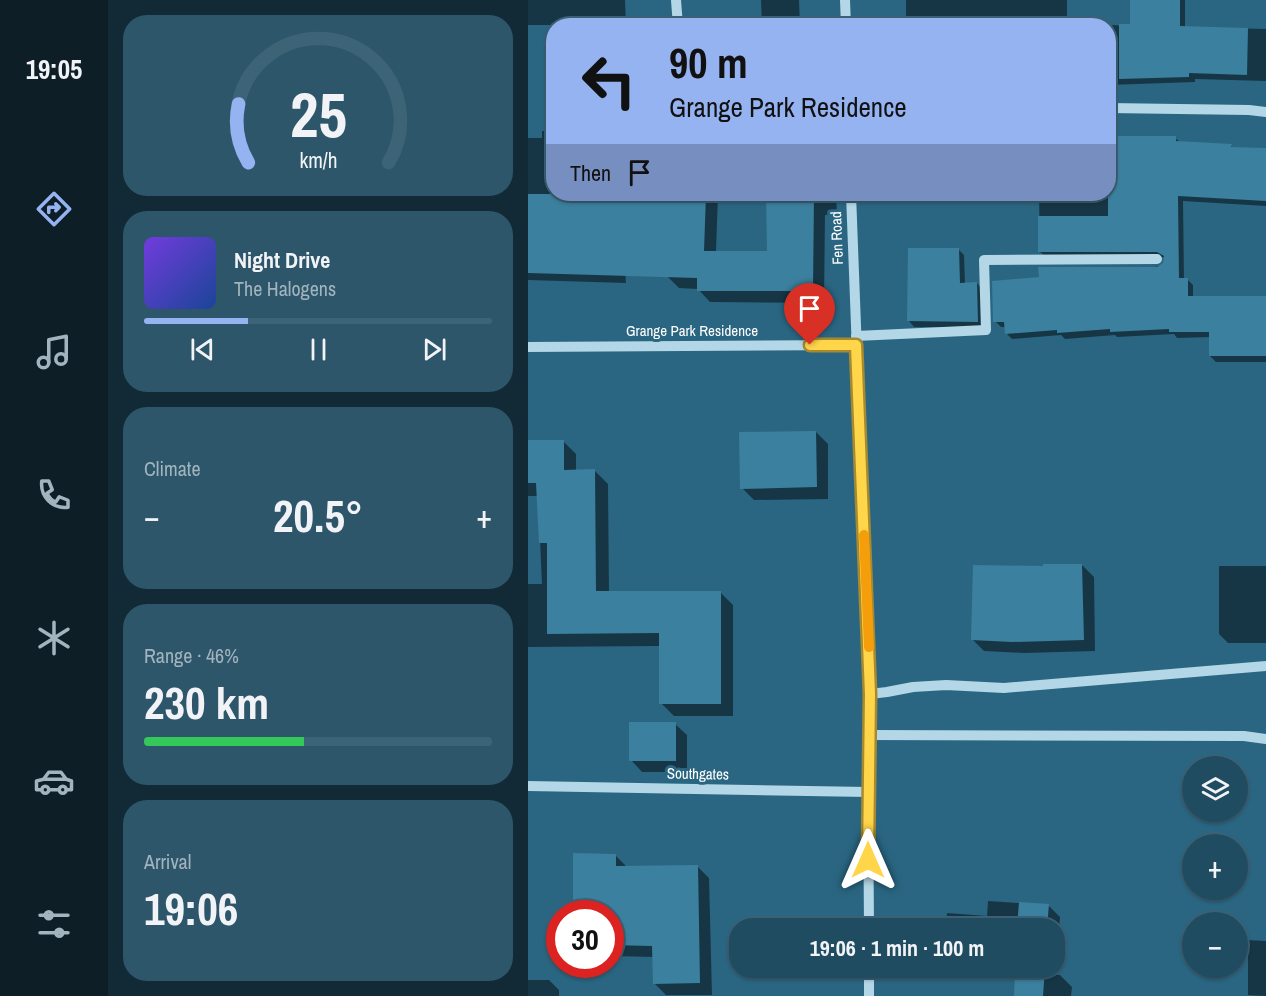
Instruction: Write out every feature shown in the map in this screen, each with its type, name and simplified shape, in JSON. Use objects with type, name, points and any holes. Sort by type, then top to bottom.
[{"type":"street","points":[[676,0],[677,18]]},
{"type":"street","points":[[845,0],[846,18]]},
{"type":"street","points":[[1116,108],[1266,112]]},
{"type":"street","name":"Fen Road","points":[[851,201],[870,694],[869,918]]},
{"type":"street","name":"Grange Park Residence","points":[[528,347],[856,340],[986,330],[984,260],[1157,259]]},
{"type":"street","points":[[870,694],[913,687],[946,685],[1004,688],[1266,666]]},
{"type":"street","points":[[869,735],[1233,736],[1266,739]]},
{"type":"street","name":"Southgates","points":[[528,786],[868,792]]},
{"type":"street","points":[[869,978],[869,996]]},
{"type":"building","points":[[1130,0],[1180,0],[1180,26],[1248,28],[1247,75],[1189,73],[1189,77],[1119,79],[1119,24],[1130,24]]},
{"type":"building","points":[[1116,136],[1176,136],[1176,141],[1266,148],[1266,201],[1178,196],[1179,278],[1188,278],[1188,296],[1266,296],[1266,356],[1209,356],[1209,332],[1169,332],[1169,329],[1110,332],[1110,329],[1005,334],[1004,322],[993,322],[992,281],[1039,277],[1038,267],[1157,267],[1163,263],[1164,256],[1157,252],[1038,252],[1038,216],[1108,216],[1108,201],[1116,201]]},
{"type":"building","points":[[528,194],[546,194],[546,201],[706,201],[704,251],[767,251],[766,201],[814,201],[813,291],[697,291],[697,278],[528,273]]},
{"type":"building","points":[[908,248],[959,248],[960,283],[977,282],[978,322],[907,321]]},
{"type":"building","points":[[816,431],[817,487],[740,489],[739,432]]},
{"type":"building","points":[[528,440],[564,440],[564,470],[595,469],[596,591],[721,591],[721,704],[659,704],[659,633],[547,634],[547,543],[539,543],[536,483],[528,483]]},
{"type":"building","points":[[1043,564],[1082,564],[1084,640],[1012,642],[971,640],[973,565],[1043,566]]},
{"type":"building","points":[[629,722],[676,722],[676,761],[629,761]]},
{"type":"building","points":[[573,853],[616,854],[616,866],[698,865],[700,983],[653,984],[652,946],[624,945],[624,900],[573,900]]},
{"type":"building","points":[[1019,902],[1049,904],[1048,918],[1018,918]]},
{"type":"building","points":[[1015,978],[1044,978],[1043,996],[1014,996]]},
{"type":"slow traffic","points":[[864,535],[869,647]]},
{"type":"route","points":[[810,345],[856,345],[870,694],[868,860]]}]
